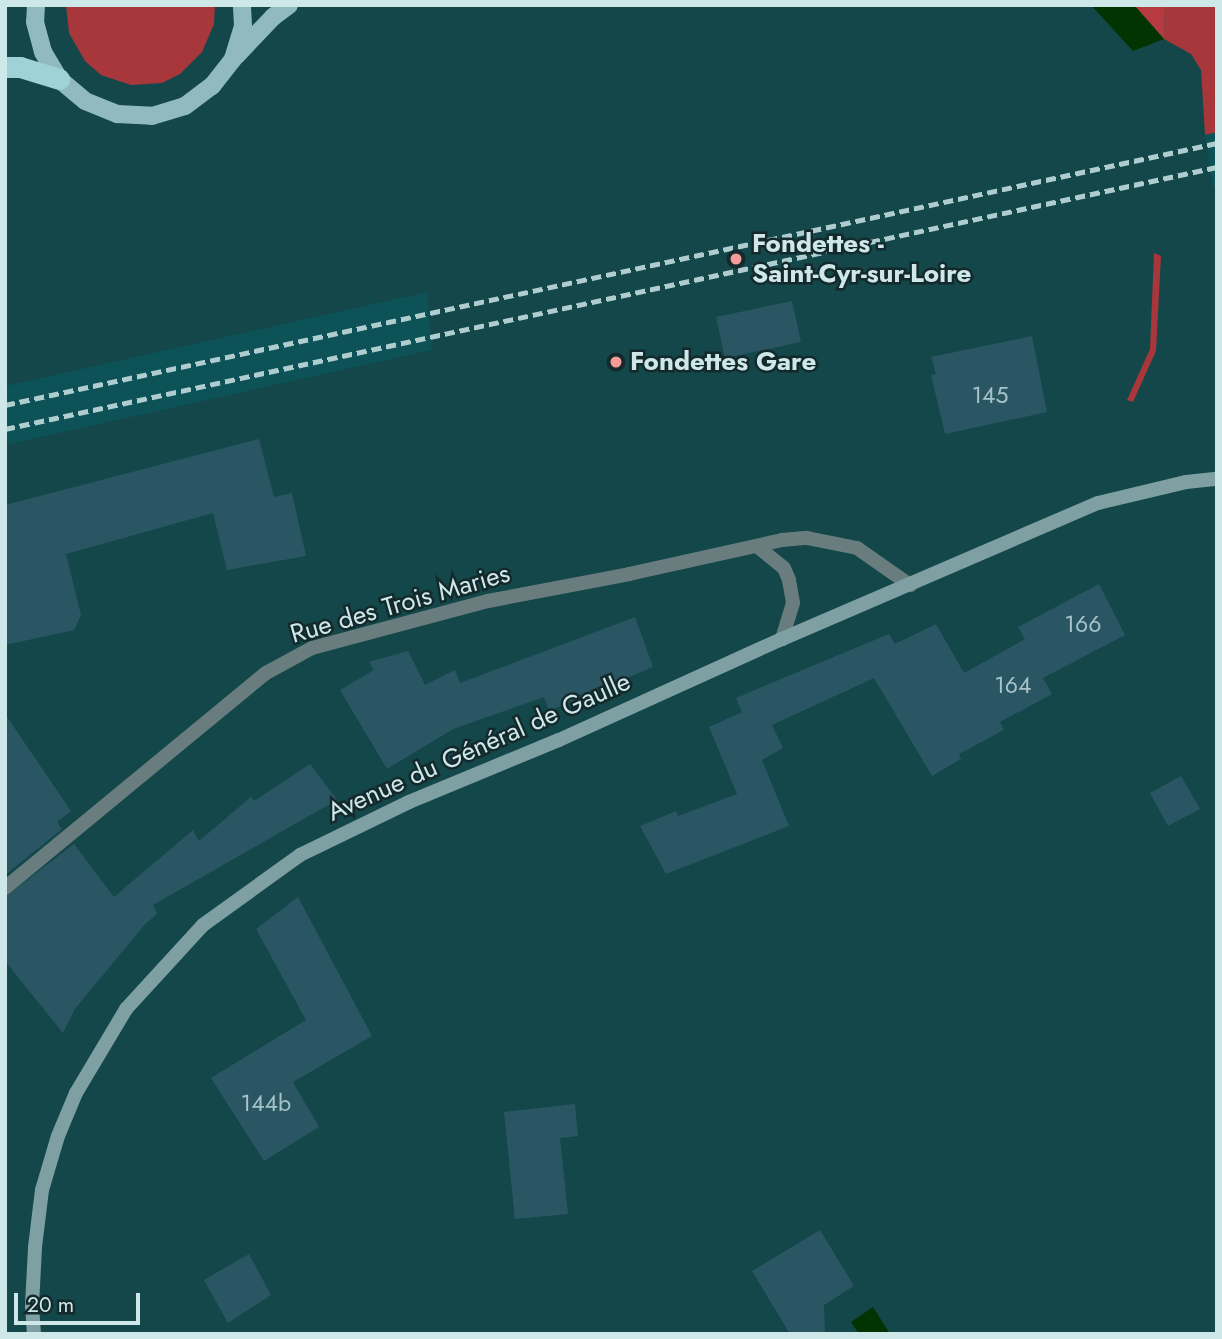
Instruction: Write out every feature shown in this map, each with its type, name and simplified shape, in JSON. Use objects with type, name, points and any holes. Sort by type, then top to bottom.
[{"type":"highway","points":[[5,67],[20,67],[59,79]]},
{"type":"main road","points":[[36,5],[35,22],[43,52],[59,79],[85,101],[117,114],[152,116],[185,106],[212,86],[233,59],[273,17],[289,5]]},
{"type":"main road","points":[[233,59],[243,26],[242,5]]},
{"type":"street","name":"Avenue du Général de Gaulle","points":[[34,1334],[35,1247],[42,1190],[58,1136],[76,1093],[125,1009],[203,925],[300,855],[409,802],[559,740],[782,639],[1098,503],[1186,482],[1217,479]]},
{"type":"street","name":"Rue des Trois Maries","points":[[5,888],[266,673],[292,657],[337,641],[488,601],[782,540],[807,538],[857,548],[910,585]]},
{"type":"street","points":[[758,547],[784,568],[789,580],[793,603],[782,639]]},
{"type":"shaded area","points":[[66,5],[215,5],[214,24],[202,52],[180,74],[162,83],[131,85],[101,75],[85,61],[69,33]]},
{"type":"shaded area","points":[[1091,5],[1134,5],[1164,39],[1133,51]]},
{"type":"shaded area","points":[[1134,5],[1165,5],[1164,39]]},
{"type":"shaded area","points":[[1165,5],[1217,5],[1217,132],[1205,135],[1201,70],[1191,54],[1164,39]]},
{"type":"shaded area","points":[[1217,132],[1217,186],[1213,187],[1205,135]]},
{"type":"shaded area","points":[[1154,253],[1161,256],[1156,351],[1133,402],[1127,400],[1150,349]]},
{"type":"shaded area","points":[[427,292],[432,350],[5,445],[5,386]]},
{"type":"shaded area","points":[[873,1307],[890,1334],[859,1334],[851,1322]]},
{"type":"building","points":[[792,301],[801,342],[725,358],[716,317]]},
{"type":"building","points":[[1032,336],[1047,412],[945,434],[931,375],[936,374],[931,357]]},
{"type":"building","points":[[259,439],[274,497],[292,493],[306,556],[227,570],[213,513],[66,554],[81,615],[74,630],[5,645],[5,505]]},
{"type":"building","points":[[1099,584],[1125,635],[1043,678],[1052,694],[1000,722],[1004,730],[959,754],[961,759],[932,776],[874,678],[772,725],[783,748],[762,760],[789,826],[666,874],[640,826],[676,811],[678,816],[737,794],[709,727],[742,712],[736,698],[889,634],[895,644],[936,624],[964,673],[1025,639],[1018,627]]},
{"type":"building","points":[[635,617],[653,667],[549,711],[544,697],[453,729],[387,769],[340,690],[374,670],[369,662],[408,651],[425,685],[455,670],[460,683]]},
{"type":"building","points":[[5,714],[71,811],[57,822],[62,829],[5,875]]},
{"type":"building","points":[[310,764],[337,800],[153,905],[157,914],[145,924],[75,1009],[63,1033],[5,961],[5,897],[74,844],[114,897],[193,830],[199,841],[251,797],[254,801]]},
{"type":"building","points":[[1181,776],[1200,809],[1168,826],[1150,793]]},
{"type":"building","points":[[298,897],[372,1036],[293,1082],[319,1127],[264,1161],[211,1078],[306,1020],[256,929]]},
{"type":"building","points":[[575,1104],[578,1136],[560,1138],[568,1214],[515,1219],[504,1112]]},
{"type":"building","points":[[820,1230],[854,1286],[824,1305],[825,1334],[790,1334],[752,1271]]},
{"type":"building","points":[[249,1254],[271,1295],[228,1323],[204,1280]]},
{"type":"railway","points":[[5,405],[1217,143]]},
{"type":"railway","points":[[5,429],[1217,167]]},
{"type":"place","name":"Fondettes - Saint-Cyr-sur-Loire","points":[[736,259]]},
{"type":"place","name":"Fondettes Gare","points":[[616,362]]}]
